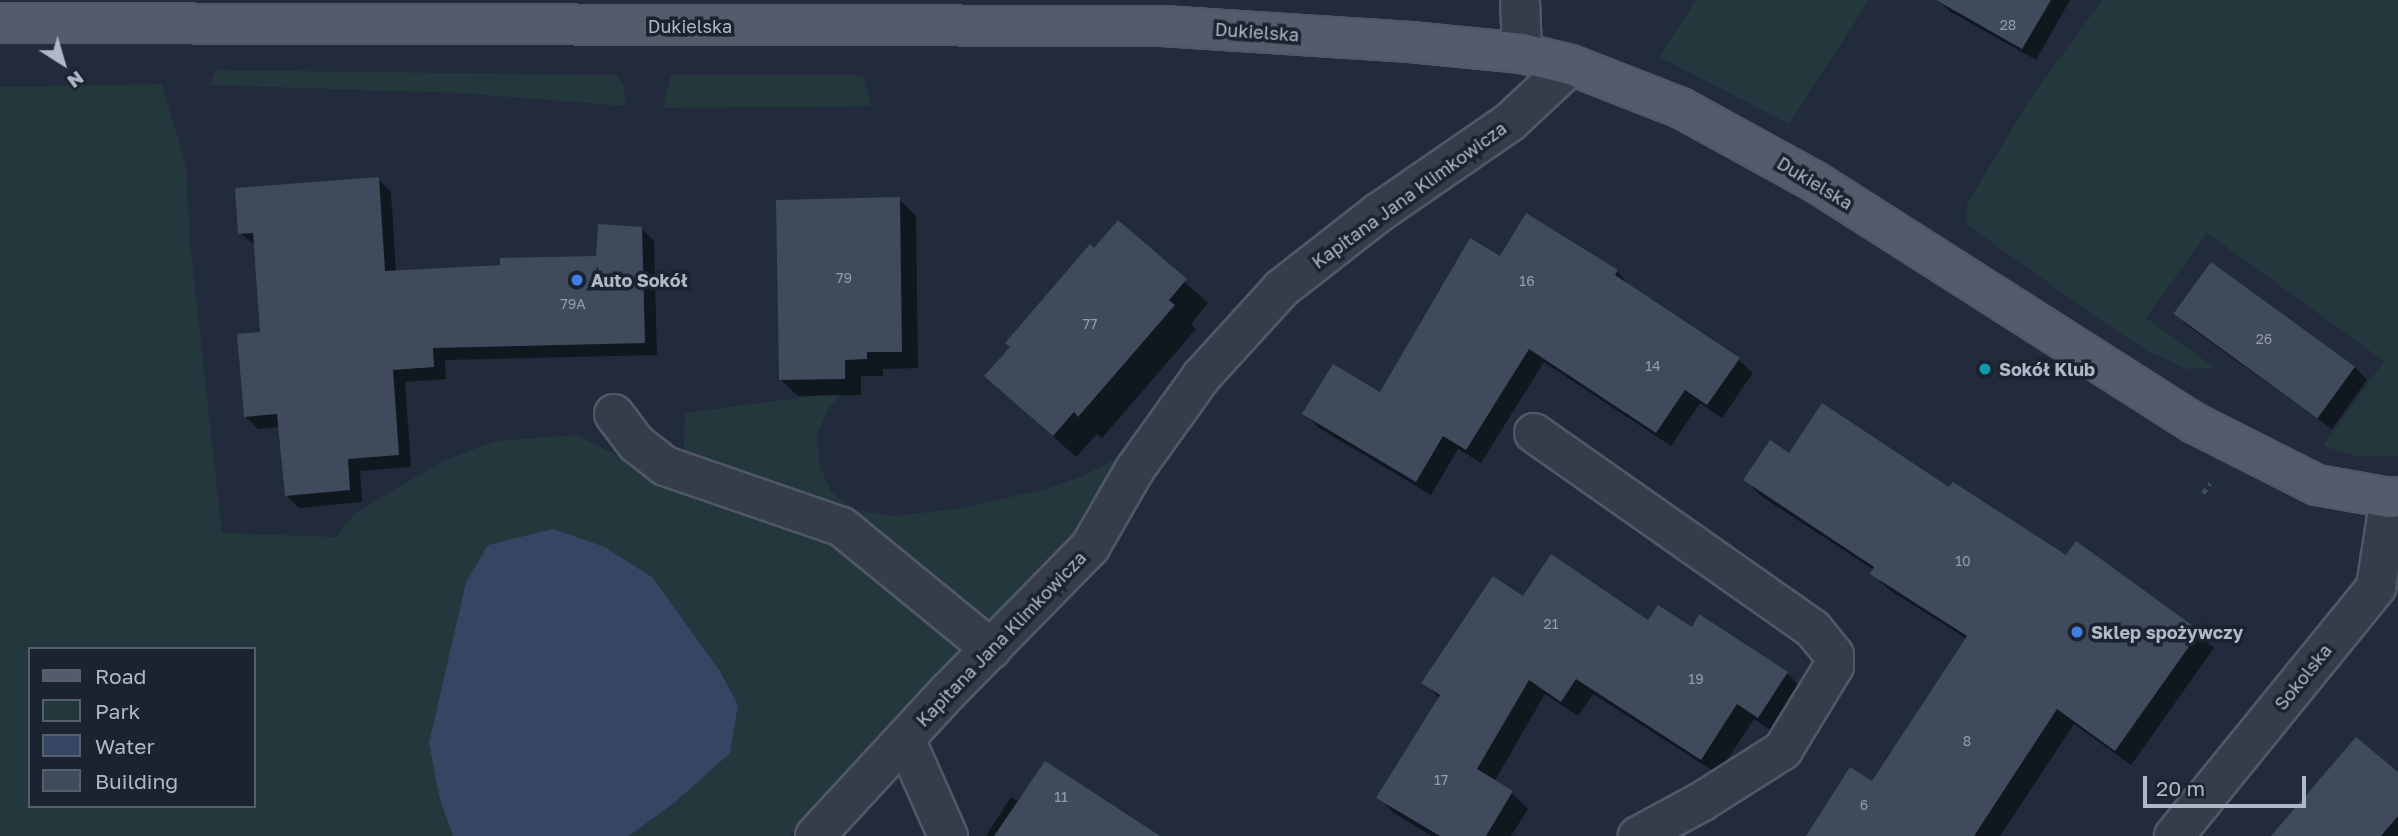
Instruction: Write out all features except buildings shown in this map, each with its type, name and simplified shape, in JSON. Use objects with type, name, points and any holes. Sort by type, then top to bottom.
[{"type":"main road","name":"Dukielska","points":[[0,23],[1162,26],[1410,41],[1522,53],[1571,65],[1681,108],[1814,181],[2194,423],[2317,485],[2394,498]]},
{"type":"street","points":[[1520,0],[1522,53]]},
{"type":"street","name":"Kapitana Jana Klimkowicza","points":[[815,836],[990,649],[1090,547],[1135,469],[1201,377],[1282,288],[1378,213],[1510,122],[1571,65]]},
{"type":"street","points":[[614,414],[637,444],[665,466],[842,527],[990,649]]},
{"type":"street","points":[[1534,433],[1813,629],[1834,655],[1834,666],[1783,750],[1701,802],[1638,836]]},
{"type":"street","name":"Sokolska","points":[[2174,836],[2387,597],[2394,498]]},
{"type":"street","points":[[905,739],[948,836]]},
{"type":"green space","points":[[1696,0],[1869,0],[1789,124],[1659,57]]},
{"type":"green space","points":[[2102,0],[2398,0],[2398,456],[2355,456],[2323,446],[2384,361],[2207,233],[2146,318],[2215,368],[2186,369],[2148,351],[2106,324],[1966,224],[1967,204],[2030,99]]},
{"type":"green space","points":[[216,70],[616,75],[623,85],[626,106],[459,93],[210,85]]},
{"type":"green space","points":[[671,75],[856,75],[864,77],[871,106],[663,108]]},
{"type":"green space","points":[[162,84],[186,167],[190,242],[222,533],[336,537],[355,513],[443,461],[496,441],[576,435],[634,464],[834,533],[961,648],[948,681],[790,836],[629,836],[674,803],[738,705],[720,671],[653,578],[440,800],[453,836],[0,836],[0,87]]},
{"type":"green space","points":[[844,392],[830,406],[817,434],[820,467],[831,492],[853,509],[894,516],[956,509],[1046,489],[1083,476],[1120,457],[1097,493],[1110,504],[1001,626],[683,465],[685,413]]},
{"type":"water","points":[[553,529],[605,547],[653,578],[720,671],[738,705],[730,753],[674,803],[629,836],[453,836],[440,800],[429,743],[466,582],[488,545]]},
{"type":"place","name":"Auto Sokół","points":[[577,280]]},
{"type":"place","name":"Sokół Klub","points":[[1985,369]]},
{"type":"place","name":"Sklep spożywczy","points":[[2077,632]]}]
